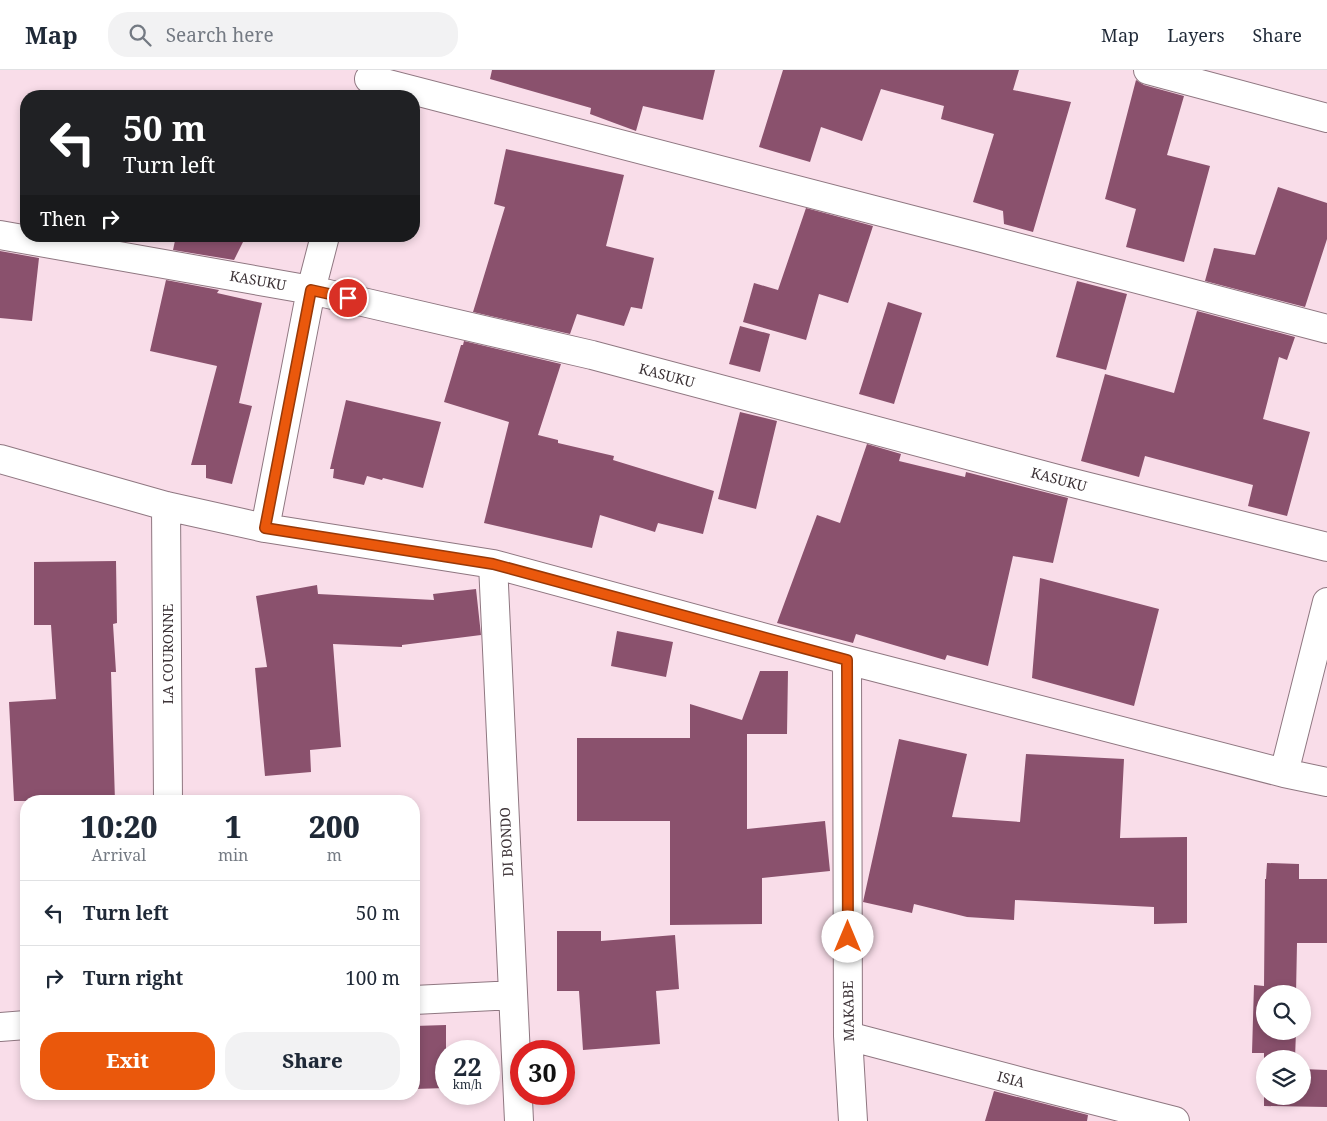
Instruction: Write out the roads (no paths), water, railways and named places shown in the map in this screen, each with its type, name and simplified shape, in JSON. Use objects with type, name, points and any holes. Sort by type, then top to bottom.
[{"type":"street","points":[[1148,70],[1327,118]]},
{"type":"street","points":[[368,82],[400,90]]},
{"type":"street","points":[[420,95],[897,215],[1327,329]]},
{"type":"street","name":"KASUKU","points":[[0,235],[20,239]]},
{"type":"street","name":"KASUKU","points":[[40,242],[311,290],[592,355],[1065,481],[1327,548]]},
{"type":"street","points":[[265,528],[311,290],[323,242]]},
{"type":"street","points":[[0,459],[166,506],[265,528],[493,564],[847,660],[1284,773],[1327,782]]},
{"type":"street","name":"LA COURONNE","points":[[166,506],[168,795]]},
{"type":"street","name":"DI BONDO","points":[[493,564],[519,1121]]},
{"type":"street","points":[[1284,773],[1321,649],[1327,602]]},
{"type":"street","name":"MAKABE","points":[[847,660],[848,1036],[852,1121]]},
{"type":"street","points":[[420,1000],[513,995]]},
{"type":"street","points":[[0,1027],[20,1025]]},
{"type":"street","name":"ISIA","points":[[848,1036],[1175,1121]]}]
